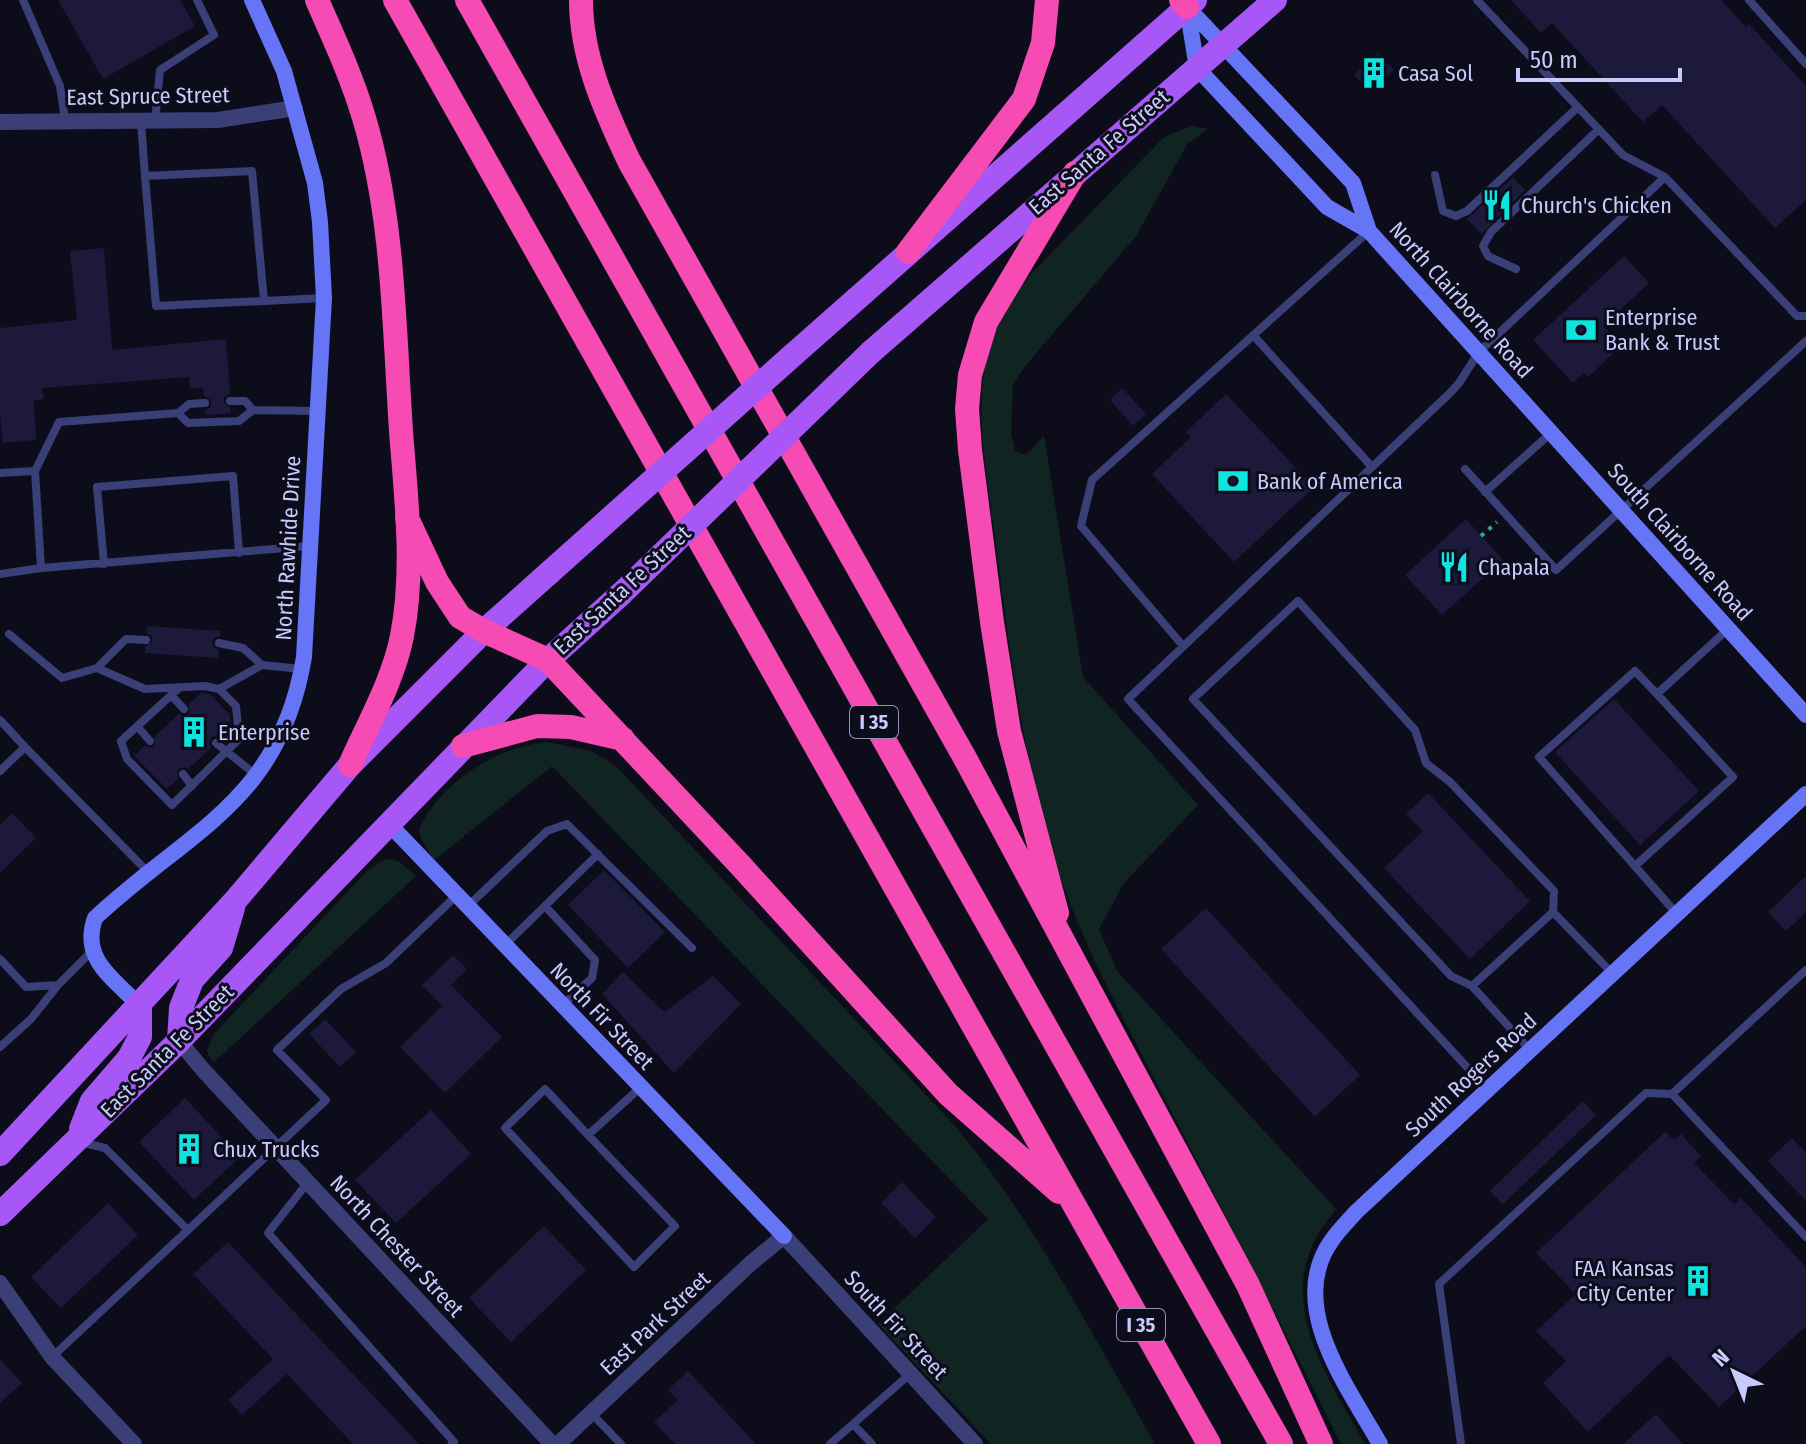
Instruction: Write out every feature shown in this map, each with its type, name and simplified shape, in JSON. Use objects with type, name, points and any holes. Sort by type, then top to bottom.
[{"type":"highway","points":[[317,0],[349,75],[376,165],[392,291],[407,518],[407,588],[401,637],[393,667],[350,765]]},
{"type":"highway","name":"I 35","points":[[395,0],[1209,1444]]},
{"type":"highway","name":"I 35","points":[[467,0],[1281,1444]]},
{"type":"highway","points":[[581,0],[586,49],[596,82],[629,161],[966,760],[1248,1285],[1321,1444]]},
{"type":"highway","points":[[908,252],[1024,99],[1043,43],[1047,0]]},
{"type":"highway","points":[[1062,939],[1053,891],[1009,731],[992,622],[967,409],[970,375],[986,322],[1075,173]]},
{"type":"highway","points":[[407,518],[448,601],[460,617],[548,660],[948,1094],[1074,1205]]},
{"type":"highway","points":[[463,746],[537,726],[571,727],[623,739]]},
{"type":"main road","name":"North Rawhide Drive","points":[[92,951],[89,935],[95,918],[221,816],[257,775],[290,713],[302,669],[324,298],[320,222],[315,183],[295,108],[275,46],[252,0]]},
{"type":"main road","name":"East Santa Fe Street","points":[[0,1214],[179,1041],[548,660],[621,594],[871,352],[1275,0]]},
{"type":"main road","points":[[0,1154],[234,902],[350,765],[484,631],[1188,2]]},
{"type":"main road","points":[[1188,2],[1197,68]]},
{"type":"main road","name":"North Clairborne Road","points":[[1188,2],[1353,183],[1369,231]]},
{"type":"main road","name":"North Clairborne Road","points":[[1197,68],[1327,207],[1369,231],[1520,398]]},
{"type":"main road","name":"South Clairborne Road","points":[[1520,398],[1804,709]]},
{"type":"main road","name":"South Rogers Road","points":[[1380,1444],[1324,1344],[1315,1299],[1316,1277],[1330,1242],[1356,1212],[1806,794]]},
{"type":"main road","name":"North Fir Street","points":[[390,825],[784,1236]]},
{"type":"main road","points":[[179,1041],[181,1008],[192,980],[221,948],[234,902]]},
{"type":"main road","points":[[76,1141],[92,1101],[129,1058],[140,1037],[140,1006],[100,965],[92,951]]},
{"type":"street","name":"East Spruce Street","points":[[0,122],[218,120],[295,108]]},
{"type":"street","name":"North Chester Street","points":[[179,1041],[276,1149],[555,1444]]},
{"type":"street","name":"South Fir Street","points":[[784,1236],[975,1444]]},
{"type":"street","name":"East Park Street","points":[[555,1444],[784,1236]]},
{"type":"street","points":[[0,1283],[52,1357],[131,1443]]},
{"type":"lane","points":[[23,0],[60,86],[65,120]]},
{"type":"lane","points":[[197,0],[214,35],[160,70],[148,122],[145,176],[156,306],[324,298]]},
{"type":"lane","points":[[1477,0],[1623,155],[1665,177],[1797,316],[1806,316]]},
{"type":"lane","points":[[1749,0],[1806,64]]},
{"type":"lane","points":[[1435,175],[1443,211],[1456,216],[1467,211],[1578,107]]},
{"type":"lane","points":[[1516,269],[1488,256],[1483,246],[1491,232],[1599,129]]},
{"type":"lane","points":[[145,176],[252,171],[264,301]]},
{"type":"lane","points":[[1488,1090],[1128,699],[1459,383],[1479,352],[1665,177]]},
{"type":"lane","points":[[1183,646],[1081,526],[1092,480],[1369,231]]},
{"type":"lane","points":[[1253,335],[1372,467]]},
{"type":"lane","points":[[1465,469],[1556,570],[1806,341]]},
{"type":"lane","points":[[230,401],[245,401],[253,410]]},
{"type":"lane","points":[[41,568],[35,471],[59,422],[178,413],[189,404],[205,403]]},
{"type":"lane","points":[[178,413],[188,423],[239,421],[253,410],[316,411]]},
{"type":"lane","points":[[1485,492],[1552,433]]},
{"type":"lane","points":[[0,473],[35,471]]},
{"type":"lane","points":[[104,564],[97,487],[233,476],[239,553]]},
{"type":"lane","points":[[0,574],[310,546]]},
{"type":"lane","points":[[1472,986],[1553,912],[1554,891],[1450,782],[1426,763],[1415,730],[1298,601],[1193,699],[1451,976],[1472,986],[1530,1050]]},
{"type":"lane","points":[[1657,694],[1729,629]]},
{"type":"lane","points":[[9,634],[62,678],[97,668],[126,639],[146,640]]},
{"type":"lane","points":[[219,643],[243,648],[262,665]]},
{"type":"lane","points":[[219,689],[262,665],[302,669]]},
{"type":"lane","points":[[97,668],[145,689],[205,686],[219,689],[236,706],[239,739],[172,805],[127,759],[121,741],[179,688]]},
{"type":"lane","points":[[1635,866],[1733,777],[1635,671],[1539,757],[1677,914]]},
{"type":"lane","points":[[171,695],[184,709]]},
{"type":"lane","points":[[0,720],[149,873]]},
{"type":"lane","points":[[137,726],[150,741]]},
{"type":"lane","points":[[216,743],[257,775]]},
{"type":"lane","points":[[0,771],[25,747]]},
{"type":"lane","points":[[183,774],[192,786]]},
{"type":"lane","points":[[52,1357],[326,1100],[277,1050],[341,989],[386,963],[547,831],[567,824],[692,948]]},
{"type":"lane","points":[[504,945],[598,854]]},
{"type":"lane","points":[[545,906],[595,960],[592,978],[562,1005]]},
{"type":"lane","points":[[1553,912],[1613,974]]},
{"type":"lane","points":[[0,1047],[31,1019],[58,985],[92,951]]},
{"type":"lane","points":[[0,959],[26,987],[58,985]]},
{"type":"lane","points":[[1672,1094],[1806,970]]},
{"type":"lane","points":[[588,1135],[641,1087]]},
{"type":"lane","points":[[545,1089],[588,1135],[675,1226],[634,1267],[505,1128],[545,1089]]},
{"type":"lane","points":[[1461,1444],[1439,1284],[1646,1093],[1672,1094],[1806,1237]]},
{"type":"lane","points":[[76,1141],[105,1148],[188,1230]]},
{"type":"lane","points":[[308,1182],[268,1233],[454,1442],[452,1444]]},
{"type":"lane","points":[[830,1444],[910,1373]]},
{"type":"lane","points":[[591,1413],[621,1444]]},
{"type":"lane","points":[[853,1424],[872,1444]]},
{"type":"green space","points":[[1192,126],[1208,129],[1188,143],[1136,236],[1013,384],[1011,434],[1015,451],[1026,455],[1044,436],[1083,677],[1198,805],[1124,883],[1099,929],[1117,971],[1336,1209],[1310,1251],[1304,1276],[1303,1302],[1316,1352],[1365,1444],[1341,1444],[1110,992],[1072,908],[1048,838],[1028,755],[1013,672],[984,458],[984,370],[990,342],[1011,299],[1031,274],[1164,137]]},
{"type":"green space","points":[[547,742],[591,751],[615,765],[957,1128],[1038,1242],[1155,1444],[991,1444],[878,1324],[988,1219],[552,766],[434,860],[421,839],[419,829],[441,796],[490,759],[528,745]]},
{"type":"green space","points":[[392,859],[416,876],[213,1063],[207,1051],[213,1035],[367,871],[384,860]]},
{"type":"building","points":[[58,0],[180,0],[195,26],[103,79]]},
{"type":"building","points":[[1511,0],[1721,0],[1746,27],[1749,24],[1806,86],[1806,200],[1775,228],[1662,105],[1643,122],[1552,23],[1541,33]]},
{"type":"building","name":"Casa Sol","points":[[1377,53],[1394,70],[1371,92],[1354,75]]},
{"type":"building","name":"Church's Chicken","points":[[1513,177],[1525,190],[1482,234],[1467,219]]},
{"type":"building","points":[[104,248],[112,350],[226,339],[230,394],[224,397],[223,402],[231,413],[206,415],[205,410],[211,407],[211,400],[204,396],[203,388],[190,388],[189,377],[42,388],[44,399],[34,400],[36,440],[3,443],[0,328],[77,320],[70,251]]},
{"type":"building","points":[[1624,256],[1649,283],[1603,326],[1622,345],[1588,377],[1584,373],[1573,383],[1533,340]]},
{"type":"building","points":[[1122,388],[1146,414],[1133,426],[1110,400]]},
{"type":"building","name":"Bank of America","points":[[1226,394],[1314,487],[1234,562],[1152,474],[1191,437],[1186,432]]},
{"type":"building","name":"Chapala","points":[[1466,519],[1503,560],[1442,615],[1405,575]]},
{"type":"building","points":[[147,626],[220,631],[220,636],[212,642],[214,648],[219,650],[218,658],[145,653],[145,647],[153,641],[152,636],[146,633]]},
{"type":"building","name":"Enterprise","points":[[201,693],[210,694],[230,715],[231,729],[221,738],[211,738],[211,748],[188,769],[178,769],[178,779],[167,789],[134,756],[145,746],[155,746],[155,736],[179,714],[189,714],[189,704]]},
{"type":"building","points":[[1614,699],[1699,791],[1640,845],[1555,752]]},
{"type":"building","points":[[1428,793],[1530,901],[1470,959],[1384,868],[1423,831],[1406,814]]},
{"type":"building","points":[[12,813],[36,838],[0,873],[0,825]]},
{"type":"building","points":[[604,870],[665,932],[628,968],[568,905]]},
{"type":"building","points":[[1806,876],[1806,912],[1786,931],[1768,912]]},
{"type":"building","points":[[1206,908],[1360,1075],[1315,1117],[1161,949]]},
{"type":"building","points":[[453,955],[467,969],[451,985],[502,1037],[445,1093],[400,1047],[442,1006],[422,985]]},
{"type":"building","points":[[623,972],[664,1012],[713,976],[741,1004],[674,1073],[602,994]]},
{"type":"building","points":[[325,1019],[356,1052],[340,1067],[309,1034]]},
{"type":"building","name":"Chux Trucks","points":[[185,1098],[240,1157],[194,1200],[139,1142]]},
{"type":"building","points":[[1583,1101],[1596,1115],[1503,1204],[1490,1191]]},
{"type":"building","points":[[431,1110],[471,1154],[396,1223],[355,1180]]},
{"type":"building","name":"FAA Kansas City Center","points":[[1665,1132],[1674,1140],[1681,1134],[1701,1156],[1694,1163],[1734,1204],[1741,1198],[1806,1267],[1806,1326],[1719,1407],[1669,1355],[1588,1432],[1543,1383],[1566,1361],[1536,1331],[1576,1294],[1536,1253]]},
{"type":"building","points":[[1792,1138],[1806,1153],[1806,1201],[1768,1161]]},
{"type":"building","points":[[902,1182],[936,1217],[915,1238],[881,1203]]},
{"type":"building","points":[[108,1203],[138,1235],[61,1308],[31,1277]]},
{"type":"building","points":[[544,1226],[586,1270],[511,1342],[469,1298]]},
{"type":"building","points":[[228,1242],[419,1444],[353,1444],[287,1374],[242,1415],[228,1400],[273,1359],[193,1274]]},
{"type":"building","points":[[0,1359],[22,1383],[0,1403]]},
{"type":"building","points":[[688,1371],[756,1444],[675,1444],[654,1422],[678,1400],[668,1390]]},
{"type":"building","points":[[1656,1414],[1683,1444],[1623,1444]]},
{"type":"place","name":"Casa Sol","points":[[1374,73]]},
{"type":"place","name":"Church's Chicken","points":[[1497,205]]},
{"type":"place","name":"Enterprise Bank & Trust","points":[[1581,330]]},
{"type":"place","name":"Bank of America","points":[[1233,481]]},
{"type":"place","name":"Chapala","points":[[1454,567]]},
{"type":"place","name":"Enterprise","points":[[194,732]]},
{"type":"place","name":"Chux Trucks","points":[[189,1149]]},
{"type":"place","name":"FAA Kansas City Center","points":[[1698,1281]]}]
